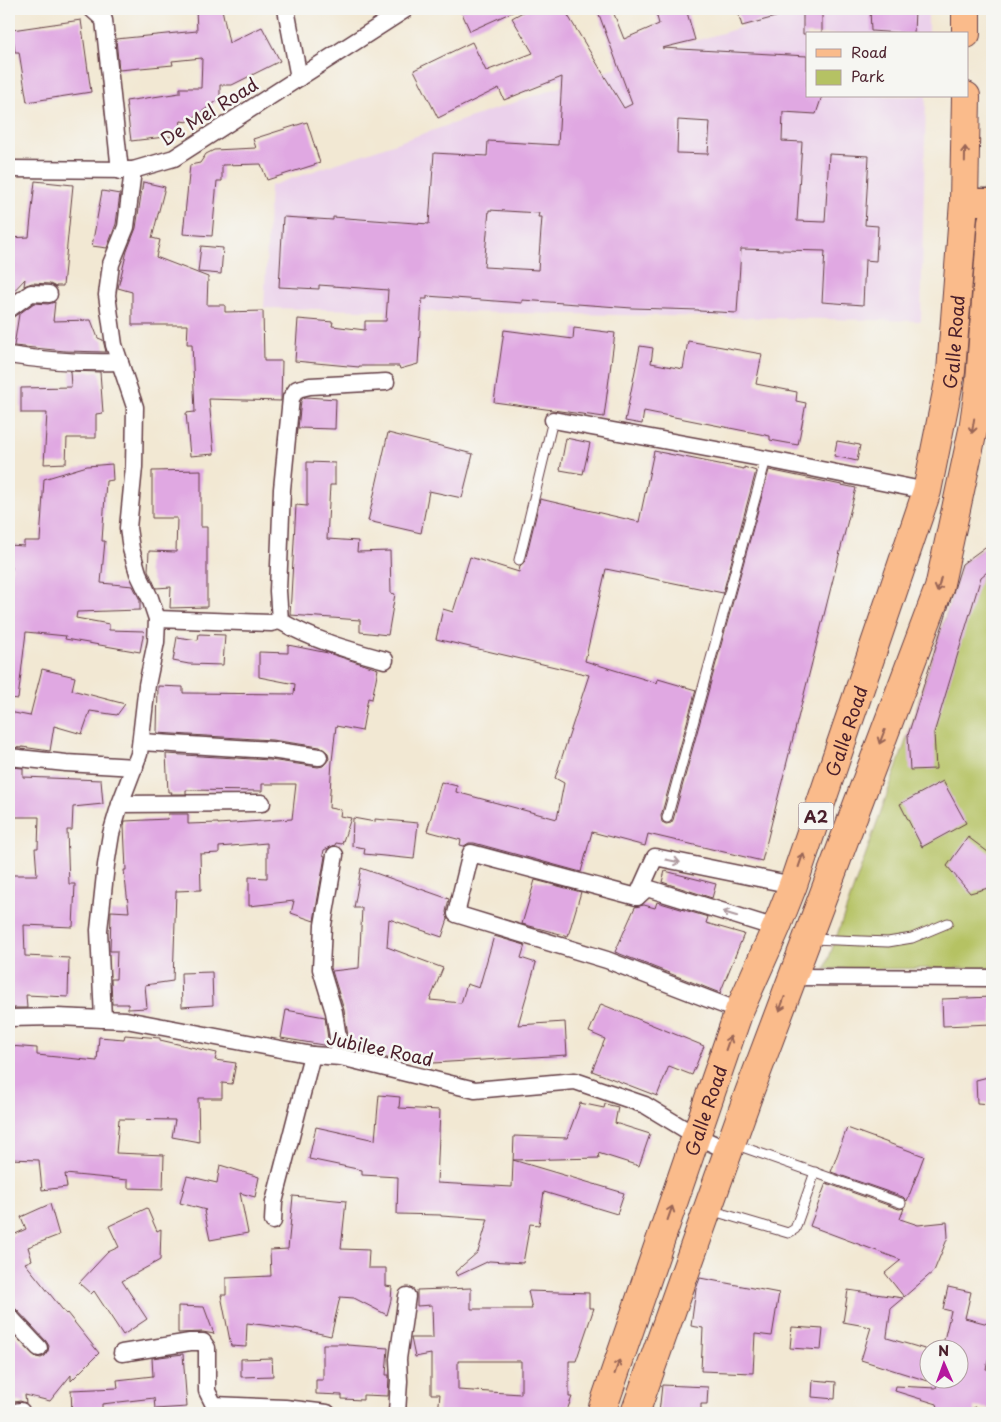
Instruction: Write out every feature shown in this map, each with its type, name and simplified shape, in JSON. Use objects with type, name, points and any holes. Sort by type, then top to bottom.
[{"type":"highway","points":[[966,9],[966,32]]},
{"type":"highway","name":"A2","points":[[964,202],[966,98]]},
{"type":"highway","name":"Galle Road","points":[[601,1413],[739,1012],[789,894],[927,491],[950,372],[964,202]]},
{"type":"highway","name":"Galle Road","points":[[635,1413],[810,928],[939,588],[973,430],[986,382],[992,221]]},
{"type":"highway","points":[[789,894],[810,928]]},
{"type":"main road","points":[[964,202],[992,202]]},
{"type":"street","points":[[92,9],[104,20],[127,170],[126,227],[111,264],[106,295],[114,346],[134,407],[134,467],[128,528],[131,549],[138,573],[157,618],[156,642],[147,685],[141,742],[135,767],[120,804],[106,865],[99,930],[103,1019]]},
{"type":"street","points":[[286,9],[299,78]]},
{"type":"street","name":"De Mel Road","points":[[9,170],[127,170],[174,158],[406,9]]},
{"type":"street","points":[[9,309],[31,293],[49,294]]},
{"type":"street","points":[[9,355],[31,359],[120,362]]},
{"type":"street","points":[[280,621],[278,591],[282,489],[292,398],[297,389],[310,386],[386,382]]},
{"type":"street","points":[[553,420],[766,458],[927,491]]},
{"type":"street","points":[[157,618],[271,623],[280,621],[300,633],[320,641],[385,660]]},
{"type":"street","points":[[141,742],[271,750],[319,757]]},
{"type":"street","points":[[9,757],[135,767]]},
{"type":"street","points":[[120,804],[262,803]]},
{"type":"street","points":[[637,898],[471,853],[456,914],[607,960],[739,1012]]},
{"type":"street","points":[[335,855],[323,925],[321,970],[334,1012],[341,1057]]},
{"type":"street","points":[[637,898],[655,857],[789,894]]},
{"type":"street","points":[[637,898],[646,888],[776,928]]},
{"type":"street","points":[[792,977],[992,978]]},
{"type":"street","name":"Jubilee Road","points":[[9,1018],[58,1017],[126,1020],[312,1055],[341,1057],[475,1090],[575,1081],[645,1105],[696,1136],[730,1147]]},
{"type":"street","points":[[273,1221],[274,1202],[312,1055]]},
{"type":"street","points":[[397,1413],[400,1381],[398,1359],[407,1296]]},
{"type":"street","points":[[9,1316],[40,1348]]},
{"type":"street","points":[[122,1352],[190,1342],[203,1342],[207,1348],[208,1391],[214,1405],[327,1413]]},
{"type":"lane","points":[[519,560],[553,420]]},
{"type":"lane","points":[[667,818],[766,458]]},
{"type":"lane","points":[[810,928],[888,942],[912,938],[948,923]]},
{"type":"lane","points":[[730,1147],[814,1172],[901,1203]]},
{"type":"lane","points":[[708,1209],[788,1233],[795,1229],[814,1172]]},
{"type":"shaded area","points":[[803,9],[928,9],[928,32],[806,32],[806,98],[926,98],[921,321],[264,308],[270,186],[695,41]]},
{"type":"green space","points":[[992,542],[992,968],[825,969],[908,735],[962,564]]},
{"type":"building","points":[[196,9],[222,9],[229,43],[262,27],[280,61],[232,85],[220,85],[220,99],[187,122],[181,121],[179,128],[173,133],[173,136],[131,141],[126,101],[180,93],[180,88],[201,88],[202,58],[172,61],[173,65],[119,70],[116,39],[197,31]]},
{"type":"building","points":[[460,9],[519,9],[470,31]]},
{"type":"building","points":[[528,9],[564,9],[624,108],[632,104],[597,9],[612,9],[624,39],[659,24],[655,9],[686,9],[695,40],[662,48],[806,56],[806,98],[821,98],[816,114],[783,112],[782,141],[802,142],[797,221],[825,222],[829,154],[869,156],[865,225],[878,226],[876,261],[865,260],[863,305],[822,302],[825,251],[741,249],[737,313],[522,300],[522,303],[427,296],[427,299],[422,299],[418,364],[400,369],[399,366],[359,367],[295,361],[298,319],[333,322],[332,326],[365,330],[365,321],[386,321],[388,290],[319,285],[319,289],[279,287],[283,217],[333,220],[333,217],[429,224],[434,153],[487,156],[488,141],[558,145],[562,77],[504,100],[499,88],[438,118],[414,70],[472,42],[486,71],[533,53],[512,18]],"holes":[[[678,120],[710,122],[708,154],[677,153]],[[489,210],[539,213],[538,217],[542,217],[538,270],[484,267]]]},
{"type":"building","points":[[737,9],[790,9],[790,13],[742,26]]},
{"type":"building","points":[[870,9],[915,9],[914,32],[871,31]]},
{"type":"building","points":[[803,11],[822,12],[822,32],[806,32],[806,34],[803,34]]},
{"type":"building","points":[[81,20],[91,92],[27,102],[19,52],[15,52],[12,30]]},
{"type":"building","points":[[307,122],[320,163],[267,180],[261,164],[222,165],[222,181],[217,181],[212,236],[183,234],[190,165],[200,163],[206,154],[214,150],[256,148],[253,139]]},
{"type":"building","points":[[35,181],[73,185],[63,286],[56,287],[50,284],[32,283],[24,286],[25,279],[9,296],[9,238],[29,237]]},
{"type":"building","points":[[143,182],[165,187],[152,238],[160,240],[156,257],[208,277],[207,305],[225,305],[225,312],[263,311],[264,361],[282,361],[281,401],[209,399],[214,454],[190,456],[186,413],[195,412],[192,344],[187,344],[188,325],[132,325],[132,292],[118,288],[127,251],[136,228]]},
{"type":"building","points":[[102,191],[120,194],[116,224],[107,248],[92,246]]},
{"type":"building","points":[[201,246],[223,248],[221,274],[198,272]]},
{"type":"building","points":[[55,302],[53,321],[91,320],[98,338],[103,340],[106,352],[65,351],[14,346],[19,314],[34,303],[48,304]]},
{"type":"building","points":[[574,328],[615,333],[604,417],[494,402],[504,330],[573,339]]},
{"type":"building","points":[[688,341],[762,354],[756,384],[797,392],[796,401],[806,403],[798,445],[770,440],[770,436],[644,411],[642,424],[625,421],[640,346],[653,348],[651,363],[683,369]]},
{"type":"building","points":[[70,371],[100,372],[103,413],[96,414],[96,438],[67,438],[66,463],[44,464],[47,413],[21,413],[21,388],[71,387]]},
{"type":"building","points":[[306,397],[336,399],[335,429],[298,428],[301,401]]},
{"type":"building","points":[[388,433],[473,454],[462,498],[429,491],[421,533],[368,521]]},
{"type":"building","points":[[566,438],[590,443],[583,474],[560,470]]},
{"type":"building","points":[[837,441],[860,445],[857,461],[834,456]]},
{"type":"building","points":[[654,451],[744,469],[744,467],[756,471],[723,593],[606,569],[585,661],[657,683],[658,679],[696,690],[661,816],[662,822],[666,824],[671,823],[673,820],[769,470],[856,488],[762,861],[648,834],[645,846],[592,832],[581,872],[474,843],[464,846],[460,845],[461,840],[427,831],[441,782],[457,786],[456,792],[557,819],[564,783],[555,778],[589,675],[436,639],[443,609],[453,612],[470,557],[519,572],[520,566],[525,561],[540,499],[639,522]]},
{"type":"building","points":[[307,462],[335,463],[335,485],[330,485],[327,539],[358,541],[357,552],[390,551],[391,593],[395,594],[388,635],[360,632],[360,620],[290,615],[296,505],[307,506]]},
{"type":"building","points":[[112,464],[113,480],[106,481],[102,541],[105,541],[101,583],[133,586],[140,600],[140,610],[77,612],[76,618],[109,624],[109,630],[144,631],[140,652],[65,639],[66,636],[26,632],[18,699],[9,698],[9,582],[12,567],[9,567],[9,545],[24,546],[24,541],[40,541],[44,479],[87,466]]},
{"type":"building","points":[[201,470],[201,527],[207,527],[207,607],[170,608],[171,587],[156,588],[148,570],[149,551],[176,552],[177,518],[152,518],[152,471]]},
{"type":"building","points":[[992,542],[992,568],[981,577],[934,733],[936,769],[910,770],[908,735],[962,564]]},
{"type":"building","points":[[199,634],[225,635],[223,665],[189,664],[173,661],[177,637],[198,640]]},
{"type":"building","points":[[288,645],[328,653],[378,669],[372,699],[368,698],[362,731],[336,726],[329,808],[341,810],[340,816],[351,818],[342,844],[336,843],[324,850],[323,855],[325,856],[314,921],[291,913],[294,901],[249,906],[249,877],[267,878],[267,843],[219,847],[219,853],[200,854],[201,890],[176,891],[173,981],[145,985],[147,1008],[128,1009],[128,1004],[112,1004],[111,979],[116,979],[117,951],[110,951],[111,911],[129,912],[124,870],[126,870],[125,821],[167,819],[168,814],[188,814],[188,824],[292,819],[296,784],[262,784],[262,791],[186,790],[186,794],[171,794],[172,792],[168,792],[166,754],[270,760],[318,767],[323,766],[329,759],[328,753],[320,747],[272,740],[157,733],[158,686],[183,687],[183,693],[294,694],[295,684],[259,677],[259,652],[288,653]]},
{"type":"building","points":[[42,669],[75,677],[72,690],[125,704],[117,715],[90,711],[82,734],[54,726],[50,751],[9,747],[9,712],[30,716]]},
{"type":"building","points":[[9,767],[23,768],[23,777],[101,780],[103,804],[73,807],[72,830],[67,830],[69,884],[75,884],[73,927],[24,925],[25,956],[69,958],[68,997],[26,995],[27,1008],[9,1008],[9,875],[37,875],[35,848],[38,848],[39,817],[9,817]]},
{"type":"building","points":[[943,781],[966,823],[922,847],[900,804]]},
{"type":"building","points":[[353,818],[375,822],[375,819],[418,823],[414,859],[364,854],[365,848],[352,846]]},
{"type":"building","points":[[968,837],[992,855],[992,887],[970,893],[947,866]]},
{"type":"building","points":[[361,868],[449,899],[446,912],[448,919],[442,937],[389,919],[387,947],[443,968],[430,1000],[461,1003],[467,984],[479,988],[494,936],[525,945],[521,958],[536,963],[518,1025],[565,1022],[567,1055],[433,1063],[432,1056],[392,1059],[377,1056],[377,1053],[371,1054],[350,1049],[344,1010],[332,971],[359,968],[362,908],[354,908]]},
{"type":"building","points":[[665,871],[716,884],[712,898],[662,882]]},
{"type":"building","points":[[535,880],[581,892],[568,936],[522,924]]},
{"type":"building","points":[[657,902],[708,917],[706,923],[744,934],[720,993],[615,952],[635,907],[644,905],[655,908]]},
{"type":"building","points":[[212,972],[213,1005],[182,1007],[181,973]]},
{"type":"building","points":[[992,997],[992,1024],[943,1026],[942,999]]},
{"type":"building","points":[[601,1004],[704,1046],[692,1075],[669,1066],[657,1096],[592,1071],[605,1039],[589,1032]]},
{"type":"building","points":[[286,1010],[325,1017],[329,1046],[281,1038]]},
{"type":"building","points":[[125,1035],[160,1038],[160,1040],[217,1053],[215,1060],[236,1063],[232,1084],[222,1083],[222,1098],[198,1098],[199,1142],[172,1137],[175,1120],[119,1119],[116,1153],[164,1155],[163,1189],[128,1188],[128,1180],[65,1174],[67,1187],[42,1190],[39,1160],[9,1159],[9,1046],[37,1048],[37,1055],[97,1061],[99,1037],[124,1039]]},
{"type":"building","points":[[992,1076],[992,1104],[977,1103],[976,1080]]},
{"type":"building","points":[[379,1095],[400,1097],[399,1108],[440,1110],[437,1183],[512,1187],[513,1160],[624,1193],[617,1214],[544,1192],[539,1225],[530,1224],[523,1263],[489,1261],[457,1276],[455,1272],[478,1252],[488,1219],[397,1214],[398,1177],[362,1175],[362,1170],[309,1159],[316,1127],[375,1140]]},
{"type":"building","points":[[580,1103],[604,1108],[605,1104],[618,1107],[615,1123],[650,1134],[639,1166],[598,1153],[599,1158],[513,1160],[514,1136],[567,1138]]},
{"type":"building","points":[[847,1128],[924,1156],[907,1201],[903,1197],[831,1172]]},
{"type":"building","points":[[220,1165],[259,1177],[255,1197],[240,1193],[248,1233],[210,1240],[204,1211],[206,1210],[180,1203],[183,1191],[185,1190],[183,1190],[187,1176],[217,1183]]},
{"type":"building","points":[[826,1183],[899,1209],[904,1208],[900,1219],[918,1225],[947,1222],[948,1237],[934,1271],[904,1297],[885,1273],[901,1260],[810,1226]]},
{"type":"building","points":[[293,1196],[346,1201],[341,1249],[369,1250],[368,1268],[386,1268],[386,1286],[392,1287],[387,1315],[354,1298],[340,1297],[331,1336],[295,1328],[247,1323],[246,1347],[231,1346],[221,1295],[226,1295],[226,1278],[271,1276],[270,1250],[288,1249]]},
{"type":"building","points":[[50,1204],[59,1235],[28,1247],[32,1260],[25,1263],[99,1353],[71,1381],[71,1375],[50,1401],[25,1395],[26,1403],[20,1401],[9,1403],[9,1330],[36,1357],[41,1358],[45,1356],[49,1346],[16,1309],[9,1306],[9,1237],[26,1229],[21,1217]]},
{"type":"building","points":[[147,1208],[157,1231],[161,1229],[160,1260],[122,1281],[147,1319],[123,1335],[94,1291],[91,1294],[79,1283],[108,1252],[119,1247],[109,1226]]},
{"type":"building","points":[[700,1278],[779,1293],[772,1336],[755,1334],[753,1373],[701,1371],[703,1328],[691,1326],[696,1289]]},
{"type":"building","points":[[948,1287],[971,1292],[965,1318],[992,1325],[992,1346],[986,1369],[992,1370],[992,1409],[974,1407],[974,1413],[940,1413],[937,1404],[895,1391],[896,1386],[918,1387],[918,1390],[968,1390],[968,1340],[944,1340],[951,1311],[943,1309]]},
{"type":"building","points":[[471,1288],[471,1309],[532,1309],[528,1291],[589,1293],[589,1308],[594,1308],[576,1361],[569,1361],[569,1397],[572,1397],[566,1413],[438,1413],[440,1394],[431,1394],[431,1354],[415,1357],[411,1338],[433,1338],[432,1305],[417,1306],[417,1290]],"holes":[[[458,1361],[521,1361],[521,1394],[458,1390]]]},
{"type":"building","points":[[848,1290],[903,1298],[891,1308],[887,1338],[918,1347],[918,1378],[861,1360],[871,1327],[843,1322]]},
{"type":"building","points":[[178,1306],[204,1307],[214,1334],[203,1332],[178,1333]]},
{"type":"building","points":[[792,1327],[823,1329],[821,1350],[790,1348]]},
{"type":"building","points":[[323,1344],[388,1348],[386,1375],[389,1375],[388,1396],[363,1395],[363,1400],[342,1399],[342,1395],[316,1394],[316,1380],[323,1380]]},
{"type":"building","points":[[183,1354],[187,1407],[155,1409],[154,1398],[102,1404],[102,1412],[72,1413],[71,1390],[118,1388],[117,1380],[153,1376],[152,1358]]},
{"type":"building","points":[[272,1358],[273,1376],[241,1377],[241,1359]]},
{"type":"building","points":[[813,1380],[836,1382],[835,1399],[812,1397]]},
{"type":"building","points":[[662,1385],[708,1387],[707,1404],[701,1404],[701,1413],[659,1413]]}]
